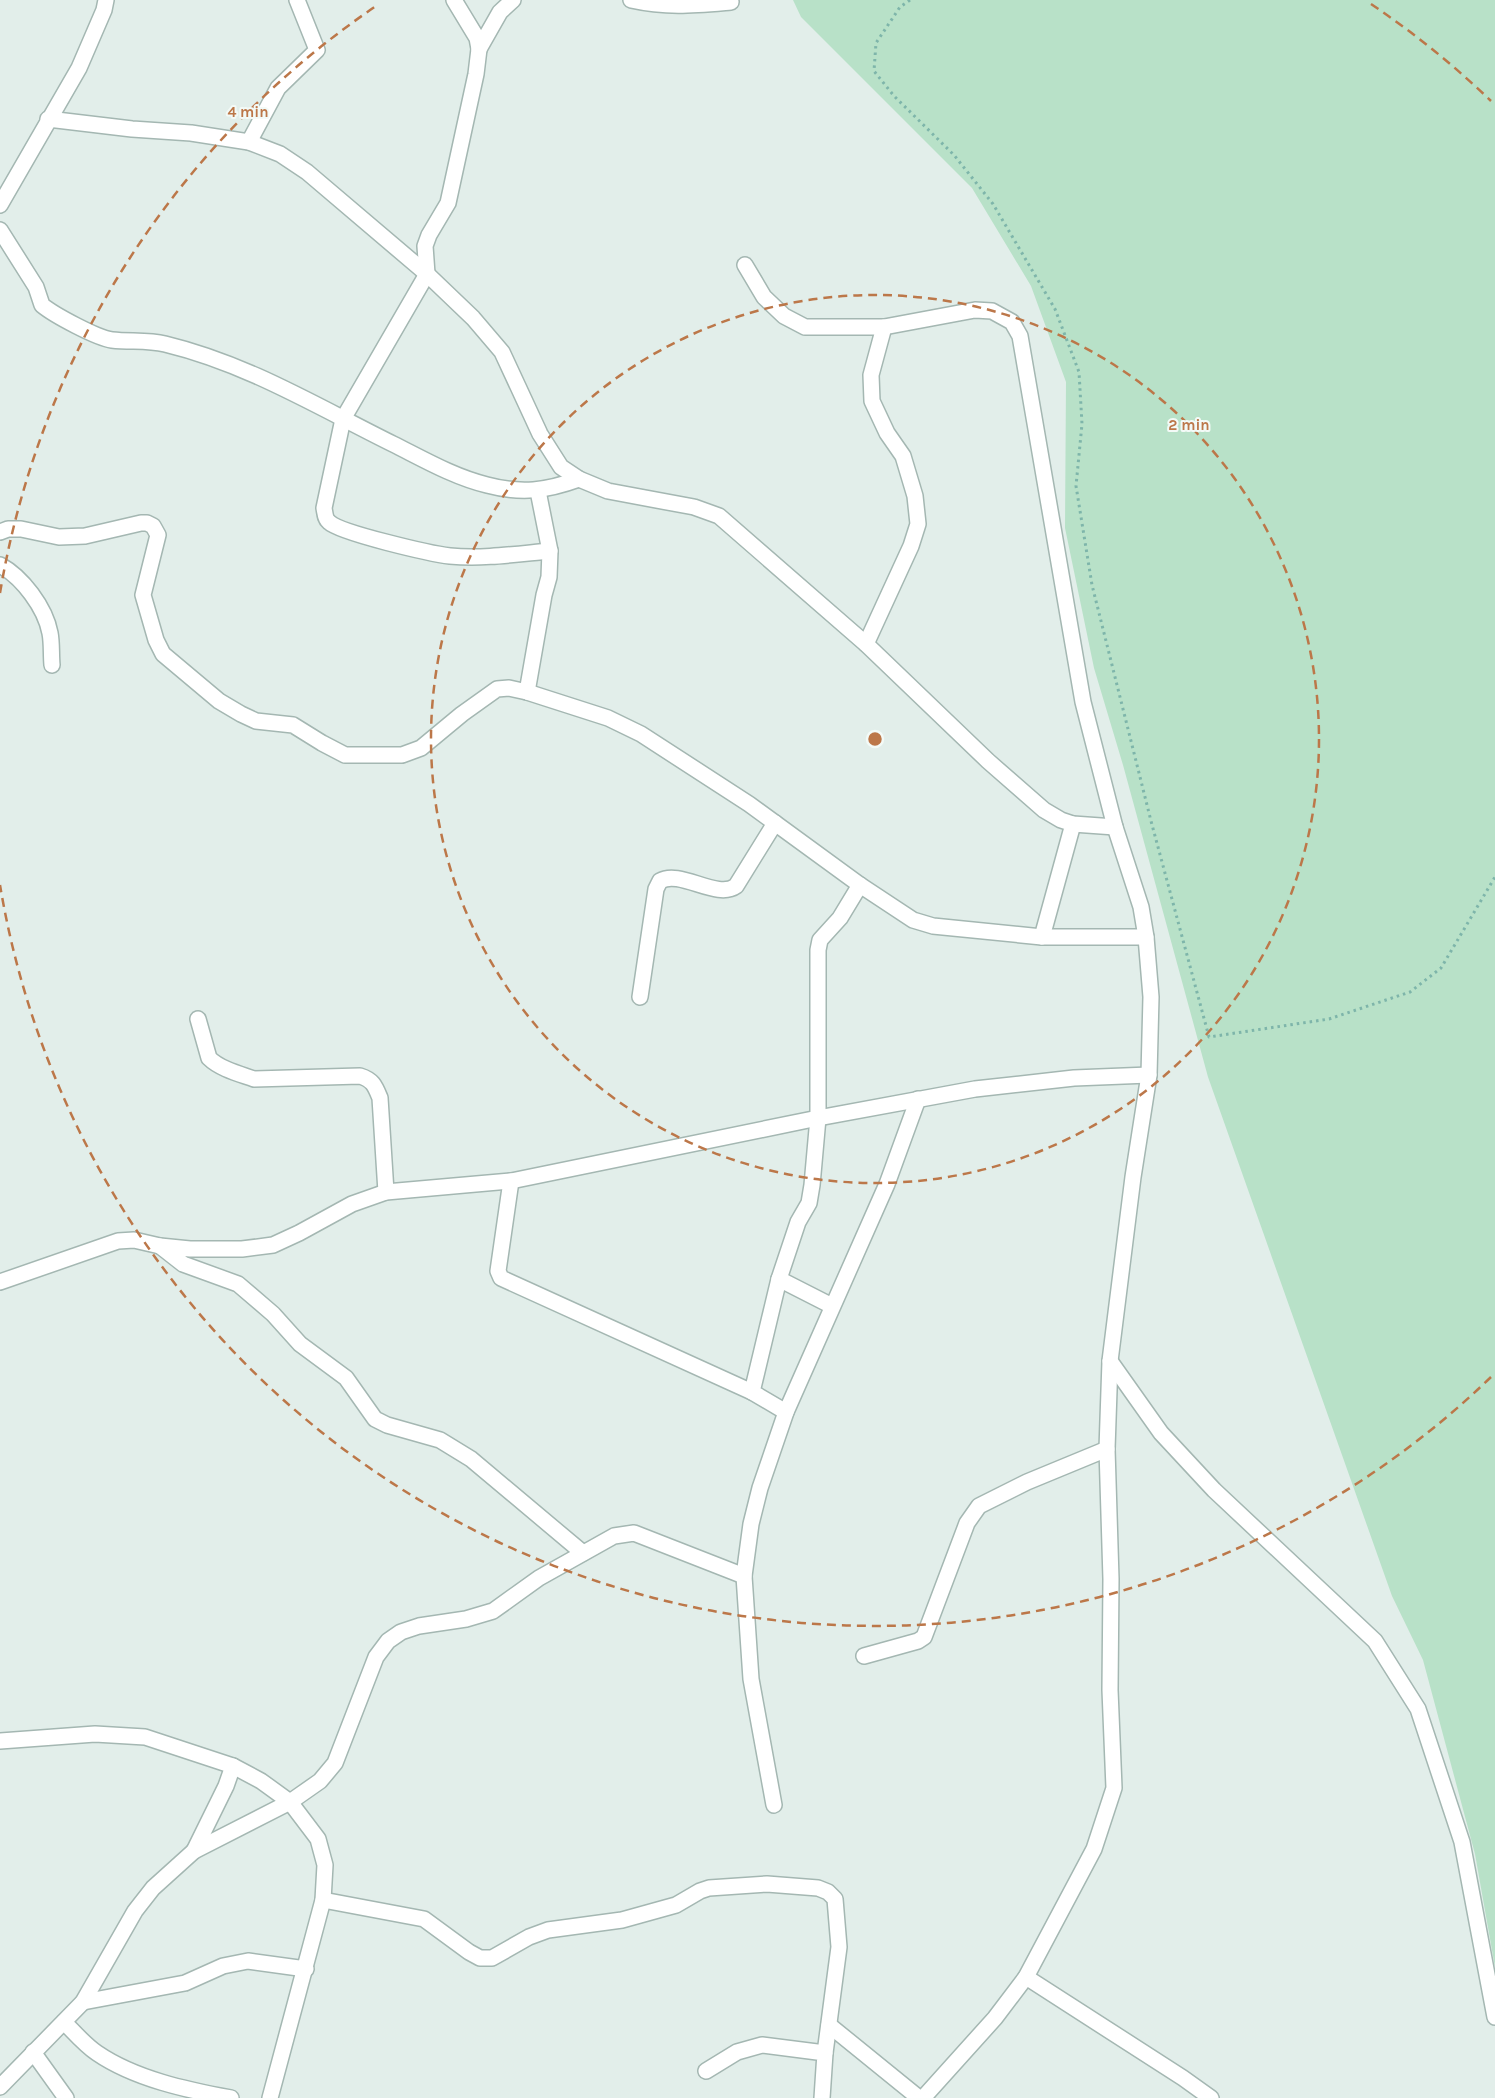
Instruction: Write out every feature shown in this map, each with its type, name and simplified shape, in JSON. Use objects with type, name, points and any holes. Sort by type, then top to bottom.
[{"type":"street","points":[[0,205],[79,68],[104,10],[106,0]]},
{"type":"street","points":[[249,142],[278,88],[317,50],[297,0]]},
{"type":"street","points":[[454,0],[477,38],[479,49],[476,74],[448,203],[429,235],[425,246],[427,274],[343,419],[324,508],[329,523],[342,529],[421,552],[451,556],[490,556],[550,551]]},
{"type":"street","points":[[479,49],[500,12],[513,0]]},
{"type":"street","points":[[631,0],[656,6],[731,2]]},
{"type":"street","points":[[48,119],[249,142],[280,154],[307,172],[427,274],[473,318],[502,352],[549,451],[560,467],[579,479],[608,491],[694,507],[719,516],[866,644],[988,761],[1044,810],[1061,820],[1073,824],[1115,827]]},
{"type":"street","points":[[0,230],[36,286],[42,305],[103,338],[163,343],[215,358],[280,385],[343,419],[448,471],[486,485],[538,491],[579,479]]},
{"type":"street","points":[[745,265],[764,297],[784,316],[805,326],[884,327],[975,310],[992,311],[1012,322],[1020,336],[1083,702],[1115,827],[1141,907],[1146,937],[1151,996],[1149,1075],[1133,1177],[1110,1361],[1108,1449],[1111,1579],[1110,1690],[1114,1788],[1094,1849],[1026,1978],[995,2018],[921,2098],[829,2025]]},
{"type":"street","points":[[866,644],[911,546],[918,524],[915,496],[903,456],[887,433],[872,401],[871,376],[884,327]]},
{"type":"street","points":[[527,692],[544,594],[549,577],[550,551],[538,491]]},
{"type":"street","points":[[0,532],[8,529],[21,529],[59,536],[77,536],[141,523],[153,526],[158,535],[142,595],[156,640],[163,654],[219,700],[241,714],[256,721],[293,725],[322,744],[345,755],[402,755],[421,748],[497,688],[509,688],[527,692],[608,718],[640,734],[775,823],[905,916],[933,926],[1042,937],[1146,937]]},
{"type":"street","points":[[0,564],[12,571],[25,585],[40,608],[50,632],[52,665]]},
{"type":"street","points":[[640,997],[656,889],[660,880],[671,878],[723,890],[732,889],[736,886],[775,823]]},
{"type":"street","points":[[1042,937],[1073,824]]},
{"type":"street","points":[[752,1392],[779,1279],[798,1222],[809,1203],[818,1118],[818,950],[820,940],[840,918],[860,885]]},
{"type":"street","points":[[198,1019],[209,1058],[214,1063],[248,1077],[254,1079],[360,1076],[369,1079],[375,1084],[380,1098],[386,1192]]},
{"type":"street","points":[[0,1282],[118,1241],[134,1240],[160,1246],[190,1249],[242,1249],[273,1245],[352,1204],[386,1192],[511,1181],[818,1118],[975,1089],[1064,1080],[1149,1075]]},
{"type":"street","points":[[774,1805],[751,1679],[744,1576],[751,1524],[760,1488],[786,1412],[887,1184],[918,1099]]},
{"type":"street","points":[[511,1181],[498,1271],[501,1278],[752,1392],[786,1412]]},
{"type":"street","points":[[160,1246],[183,1264],[238,1284],[274,1314],[300,1344],[346,1378],[375,1419],[387,1425],[440,1440],[453,1447],[471,1459],[582,1553]]},
{"type":"street","points":[[779,1279],[832,1306]]},
{"type":"street","points":[[1110,1361],[1161,1433],[1208,1483],[1375,1641],[1418,1710],[1462,1842],[1495,2017]]},
{"type":"street","points":[[864,1656],[918,1641],[924,1637],[967,1523],[979,1506],[1026,1482],[1108,1449]]},
{"type":"street","points":[[0,2087],[83,2002],[135,1911],[153,1888],[194,1851],[290,1802],[320,1781],[335,1763],[376,1657],[388,1641],[401,1632],[419,1626],[466,1619],[493,1611],[539,1578],[614,1536],[634,1534],[744,1576]]},
{"type":"street","points":[[0,1741],[96,1734],[145,1737],[233,1766],[261,1781],[290,1802],[318,1839],[325,1865],[323,1900],[270,2098]]},
{"type":"street","points":[[194,1851],[226,1786],[233,1766]]},
{"type":"street","points":[[323,1900],[424,1919],[469,1952],[480,1958],[492,1958],[529,1937],[548,1930],[631,1918],[676,1905],[700,1890],[709,1888],[767,1884],[818,1888],[828,1892],[835,1899],[839,1947],[825,2053],[822,2098]]},
{"type":"street","points":[[83,2002],[185,1983],[223,1966],[248,1961],[306,1969]]},
{"type":"street","points":[[1026,1978],[1183,2078],[1211,2098]]},
{"type":"street","points":[[64,2022],[96,2053],[125,2067],[159,2082],[231,2098]]},
{"type":"street","points":[[706,2071],[737,2052],[762,2045],[825,2053]]},
{"type":"street","points":[[33,2052],[66,2098]]},
{"type":"path","points":[[910,0],[900,7],[876,43],[874,71],[894,96],[954,155],[993,204],[1055,309],[1079,372],[1082,424],[1076,486],[1092,585],[1151,821],[1209,1037],[1329,1019],[1410,992],[1441,968],[1495,877]]},
{"type":"green space","points":[[793,0],[1495,0],[1495,1967],[1475,1854],[1423,1660],[1392,1596],[1208,1077],[1123,765],[1094,668],[1065,528],[1066,382],[1031,286],[972,188],[801,17]]}]
